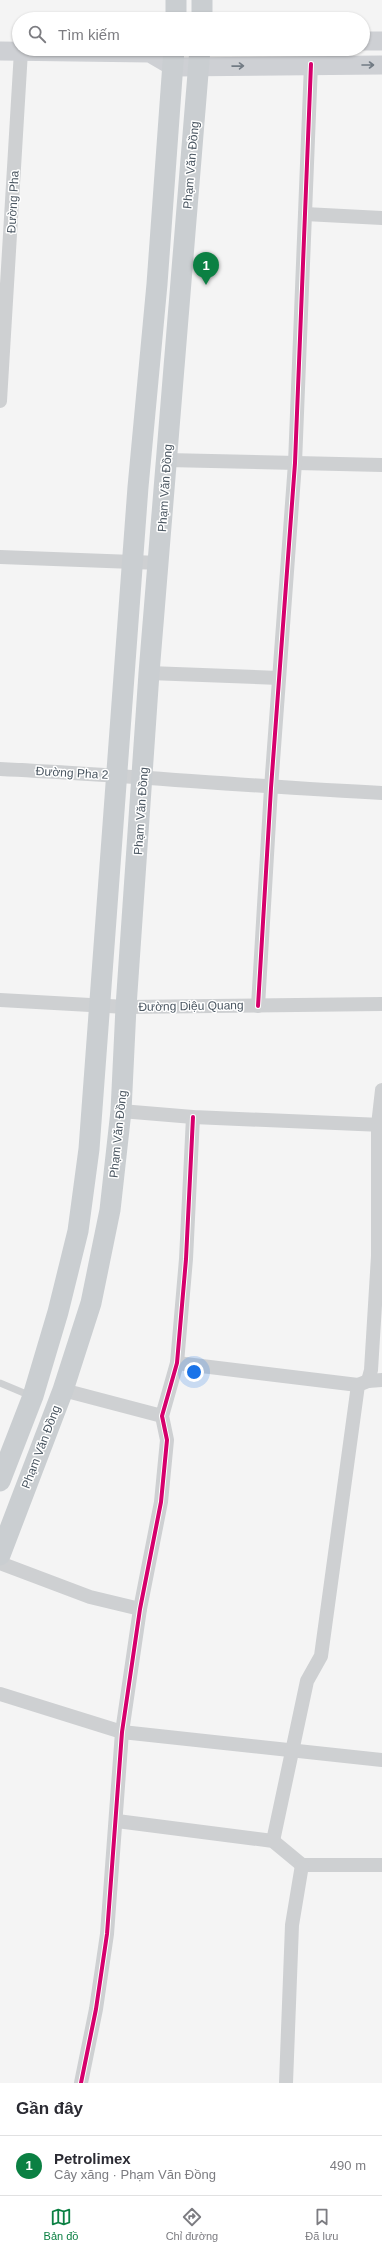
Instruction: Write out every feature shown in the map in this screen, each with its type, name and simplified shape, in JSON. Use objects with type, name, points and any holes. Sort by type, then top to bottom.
[{"type":"main road","points":[[176,0],[176,12]]},
{"type":"main road","points":[[202,0],[202,12]]},
{"type":"main road","points":[[370,41],[382,41]]},
{"type":"main road","points":[[0,51],[12,51]]},
{"type":"main road","points":[[174,58],[310,64],[382,65]]},
{"type":"main road","name":"Phạm Văn Đồng","points":[[0,1481],[33,1396],[78,1231],[89,1149],[133,562],[174,58]]},
{"type":"main road","name":"Phạm Văn Đồng","points":[[0,1555],[63,1390],[91,1303],[110,1210],[121,1111],[126,1007],[149,673],[160,563],[200,58]]},
{"type":"street","name":"Đường Pha","points":[[0,401],[4,290],[21,56]]},
{"type":"street","points":[[258,1006],[271,788],[294,463],[310,64]]},
{"type":"street","points":[[305,214],[382,218]]},
{"type":"street","points":[[168,460],[382,465]]},
{"type":"street","points":[[0,557],[160,563]]},
{"type":"street","points":[[149,673],[279,678]]},
{"type":"street","name":"Đường Pha 2","points":[[0,769],[143,776],[271,788],[382,793]]},
{"type":"street","name":"Đường Diệu Quang","points":[[0,1000],[99,1004],[126,1007],[382,1004]]},
{"type":"street","points":[[273,1841],[306,1681],[321,1656],[363,1383],[371,1370],[380,1256],[380,1125],[382,1090]]},
{"type":"street","points":[[121,1111],[193,1117],[380,1125]]},
{"type":"street","points":[[82,2083],[96,2009],[107,1934],[122,1732],[140,1609],[161,1502],[167,1440],[162,1416],[177,1363],[186,1259],[193,1117]]},
{"type":"street","points":[[177,1363],[363,1383],[382,1380]]},
{"type":"street","points":[[63,1390],[162,1416]]},
{"type":"street","points":[[0,1563],[90,1597],[140,1609]]},
{"type":"street","points":[[0,1694],[122,1732],[382,1760]]},
{"type":"street","points":[[116,1821],[273,1841],[302,1865],[382,1864]]},
{"type":"street","points":[[286,2083],[292,1925],[302,1865]]},
{"type":"lane","points":[[0,1383],[33,1396]]},
{"type":"cycle path","points":[[258,1006],[271,788],[295,463],[311,64]]},
{"type":"cycle path","points":[[81,2083],[96,2009],[107,1934],[122,1732],[140,1609],[161,1502],[167,1440],[162,1416],[177,1363],[186,1259],[193,1117]]},
{"type":"place","name":"Petrolimex","points":[[206,285]]}]
